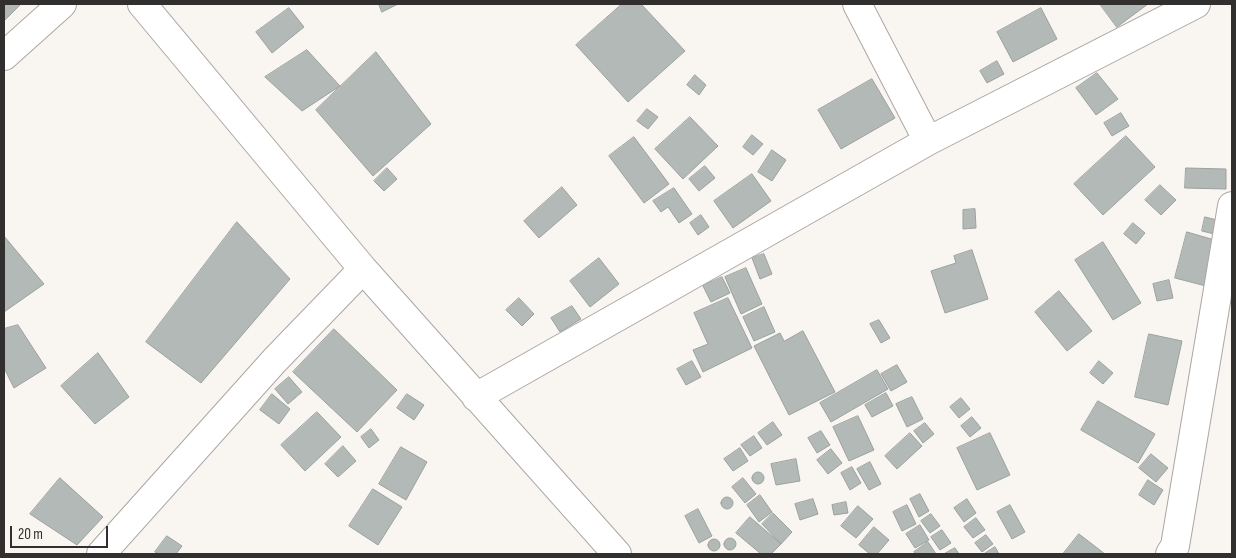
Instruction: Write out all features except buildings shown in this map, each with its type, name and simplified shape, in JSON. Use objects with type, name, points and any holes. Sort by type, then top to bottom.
[{"type":"street","points":[[4,56],[62,4]]},
{"type":"street","points":[[142,4],[363,269],[617,554]]},
{"type":"street","points":[[857,4],[928,141]]},
{"type":"street","points":[[476,397],[928,141],[1196,4]]},
{"type":"street","points":[[1170,554],[1175,546],[1232,206]]},
{"type":"street","points":[[101,554],[275,360],[363,269]]}]
